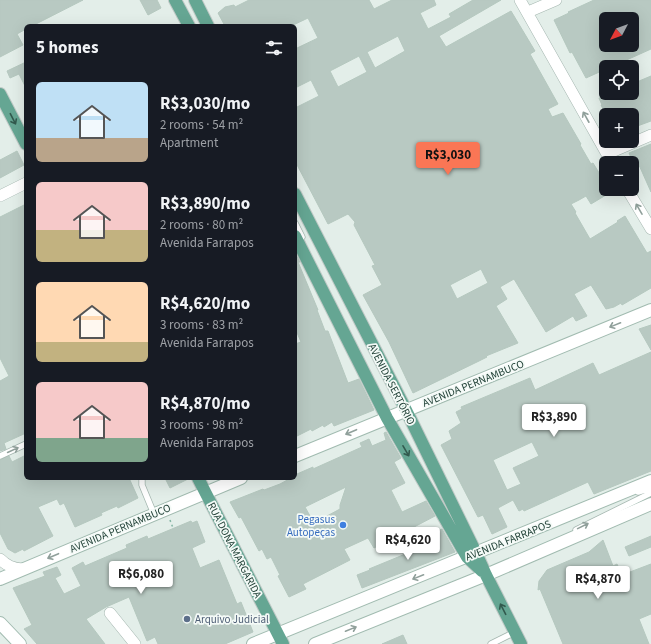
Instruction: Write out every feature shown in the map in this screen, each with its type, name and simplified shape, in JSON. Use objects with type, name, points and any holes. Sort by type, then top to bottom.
[{"type":"main road","points":[[175,0],[187,24]]},
{"type":"main road","points":[[195,0],[207,24]]},
{"type":"main road","points":[[0,94],[24,140]]},
{"type":"main road","name":"AVENIDA SERTÓRIO","points":[[297,198],[404,411],[472,555]]},
{"type":"main road","name":"AVENIDA SERTÓRIO","points":[[297,240],[387,418],[486,575],[521,644]]},
{"type":"main road","name":"AVENIDA PERNAMBUCO","points":[[297,455],[651,310]]},
{"type":"main road","name":"RUA DONA MARGARIDA","points":[[199,480],[280,639]]},
{"type":"main road","name":"AVENIDA PERNAMBUCO","points":[[0,579],[236,480]]},
{"type":"main road","name":"AVENIDA FARRAPOS","points":[[253,644],[280,639],[472,555],[651,481]]},
{"type":"main road","name":"AVENIDA FARRAPOS","points":[[314,644],[486,575],[651,504]]},
{"type":"main road","points":[[0,623],[20,644]]},
{"type":"street","points":[[520,0],[608,156]]},
{"type":"street","points":[[528,12],[556,0]]},
{"type":"street","points":[[615,156],[651,135]]},
{"type":"street","points":[[0,196],[24,184]]},
{"type":"street","points":[[632,196],[651,229]]},
{"type":"street","points":[[0,559],[12,568],[22,569]]},
{"type":"street","points":[[110,613],[135,644]]},
{"type":"lane","points":[[182,0],[194,24]]},
{"type":"lane","points":[[190,0],[202,24]]},
{"type":"lane","points":[[297,208],[404,411]]},
{"type":"lane","points":[[297,227],[381,394],[387,418]]},
{"type":"lane","points":[[0,456],[24,445]]},
{"type":"lane","points":[[142,480],[142,485],[154,514]]},
{"type":"lane","points":[[586,508],[651,488]]},
{"type":"lane","points":[[486,575],[651,493]]},
{"type":"lane","points":[[491,644],[515,632]]},
{"type":"building","points":[[0,0],[83,0],[36,24],[24,24],[24,30],[17,34],[23,45],[0,57]]},
{"type":"building","points":[[140,0],[157,0],[161,8],[148,15]]},
{"type":"building","points":[[249,0],[369,0],[374,9],[392,0],[434,0],[436,5],[420,13],[428,29],[451,17],[449,14],[473,0],[501,0],[439,36],[446,47],[511,11],[535,51],[530,54],[558,104],[548,109],[552,117],[563,113],[591,164],[593,163],[599,173],[599,196],[604,196],[591,204],[586,196],[571,204],[576,212],[575,213],[590,239],[625,216],[647,253],[651,251],[651,288],[622,305],[621,303],[606,309],[591,285],[574,294],[587,316],[576,321],[573,316],[546,332],[514,279],[500,287],[507,299],[496,306],[518,343],[486,356],[487,357],[413,393],[389,342],[363,295],[382,285],[372,266],[375,265],[354,225],[355,222],[348,214],[328,224],[297,165],[297,107],[319,96],[311,80],[297,87],[297,48],[318,38],[308,18],[295,24],[224,24],[218,13],[225,7],[234,5],[235,7]],"holes":[[[398,36],[405,51],[375,68],[367,52]],[[359,56],[367,72],[338,87],[330,71]],[[481,269],[488,283],[457,299],[450,285]]]},
{"type":"building","points":[[594,0],[651,0],[651,49],[627,60],[599,60],[599,72],[586,78],[572,52],[570,53],[554,20],[569,13],[568,12]]},
{"type":"building","points":[[24,63],[24,84],[19,74],[10,78],[7,71]]},
{"type":"building","points":[[651,76],[651,121],[639,125],[639,108],[602,108],[600,100],[639,100],[639,81]]},
{"type":"building","points":[[651,144],[651,192],[639,165],[639,156],[630,156],[629,153]]},
{"type":"building","points":[[17,151],[24,165],[0,178],[0,160]]},
{"type":"building","points":[[24,205],[24,434],[4,443],[6,449],[0,451],[0,381],[9,376],[0,358],[0,217]]},
{"type":"building","points":[[297,257],[325,331],[328,331],[348,383],[359,379],[374,410],[334,426],[332,422],[324,427],[323,425],[312,431],[311,429],[297,436],[297,343],[301,342],[297,333]]},
{"type":"building","points":[[651,325],[651,350],[639,329]]},
{"type":"building","points":[[651,352],[651,471],[594,494],[588,482],[524,511],[523,509],[519,511],[513,500],[498,508],[507,527],[492,534],[483,515],[478,517],[441,445],[452,439],[449,431],[461,423],[456,412],[462,409],[461,407],[530,378],[535,390],[593,363],[599,375]],"holes":[[[532,442],[539,456],[513,468],[521,484],[507,490],[493,460]]]},
{"type":"building","points":[[386,432],[401,458],[394,462],[405,483],[391,490],[402,512],[426,501],[435,516],[374,548],[368,538],[344,549],[350,560],[303,584],[306,589],[289,597],[278,576],[280,575],[271,557],[267,559],[262,549],[259,551],[241,517],[239,518],[230,502],[287,480],[297,480],[297,474],[313,467],[313,469],[362,447],[360,443],[369,439],[372,446],[386,440],[384,433]],"holes":[[[346,487],[340,509],[314,523],[305,507]]]},
{"type":"building","points":[[9,456],[12,462],[24,456],[24,480],[130,480],[138,498],[118,508],[117,506],[101,513],[102,515],[75,527],[64,503],[60,505],[57,499],[38,507],[53,536],[24,551],[23,549],[15,553],[8,549],[0,533],[0,460]]},
{"type":"building","points":[[166,480],[186,480],[170,488]]},
{"type":"building","points":[[191,521],[192,523],[197,521],[205,542],[192,548],[200,568],[219,560],[237,604],[241,602],[253,632],[225,644],[158,644],[155,637],[147,641],[129,597],[106,607],[86,619],[105,644],[37,644],[24,629],[32,625],[13,588],[45,576],[43,572],[57,567],[61,575],[55,578],[64,594],[81,586],[72,568],[83,562],[85,566],[127,548],[126,545],[147,536],[148,539]]},
{"type":"building","points":[[442,529],[455,552],[362,588],[357,575],[437,541],[433,533]]},
{"type":"building","points":[[651,536],[651,547],[629,556],[625,547]]},
{"type":"building","points":[[603,540],[613,566],[617,564],[622,575],[651,564],[651,614],[639,619],[649,644],[563,644],[540,589],[538,590],[539,581],[547,570],[589,552]]},
{"type":"building","points":[[403,635],[407,644],[382,644]]},
{"type":"place","name":"Pegasus Autopeças","points":[[343,525]]},
{"type":"place","name":"Arquivo Judicial","points":[[187,619]]}]
